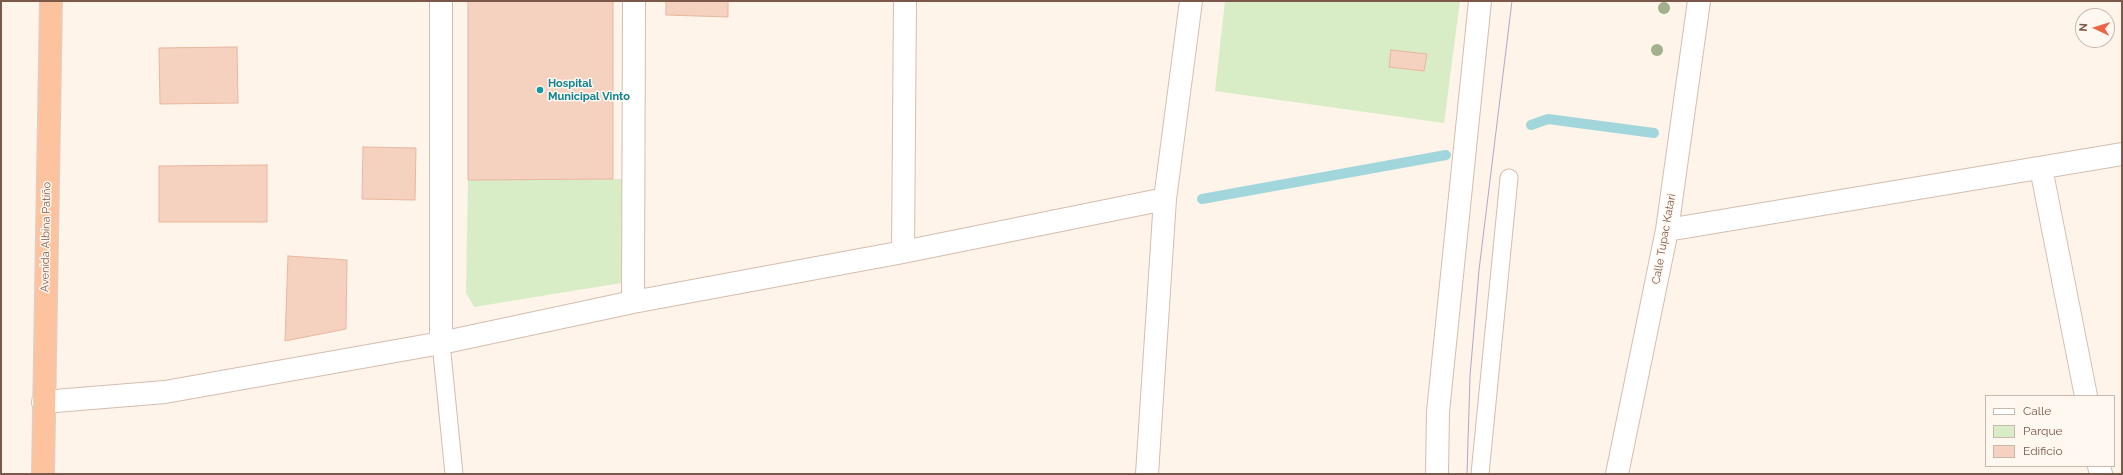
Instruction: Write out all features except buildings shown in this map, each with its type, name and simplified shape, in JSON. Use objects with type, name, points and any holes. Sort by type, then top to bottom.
[{"type":"highway","name":"Avenida Albina Patiño","points":[[43,474],[43,402],[51,1]]},
{"type":"street","points":[[441,1],[441,343]]},
{"type":"street","points":[[633,302],[634,1]]},
{"type":"street","points":[[904,252],[905,1]]},
{"type":"street","points":[[1147,474],[1165,199],[1191,1]]},
{"type":"street","points":[[1437,474],[1438,412],[1480,1]]},
{"type":"street","name":"Calle Tupac Katari","points":[[1617,474],[1667,230],[1698,1]]},
{"type":"street","points":[[1667,230],[2122,154]]},
{"type":"street","points":[[2041,168],[2086,395]]},
{"type":"street","points":[[43,402],[165,392],[441,343],[633,302],[904,252],[1165,199]]},
{"type":"lane","points":[[1480,474],[1509,178]]},
{"type":"lane","points":[[441,343],[454,474]]},
{"type":"green space","points":[[1225,1],[1460,1],[1444,123],[1215,91]]},
{"type":"green space","points":[[622,179],[621,283],[474,307],[466,293],[468,180]]},
{"type":"waterway","points":[[1531,125],[1548,119],[1654,133]]},
{"type":"waterway","points":[[1202,199],[1446,155]]},
{"type":"tram line","points":[[1467,474],[1470,376],[1479,270],[1512,1]]},
{"type":"place","name":"Hospital Municipal Vinto","points":[[540,90]]}]
